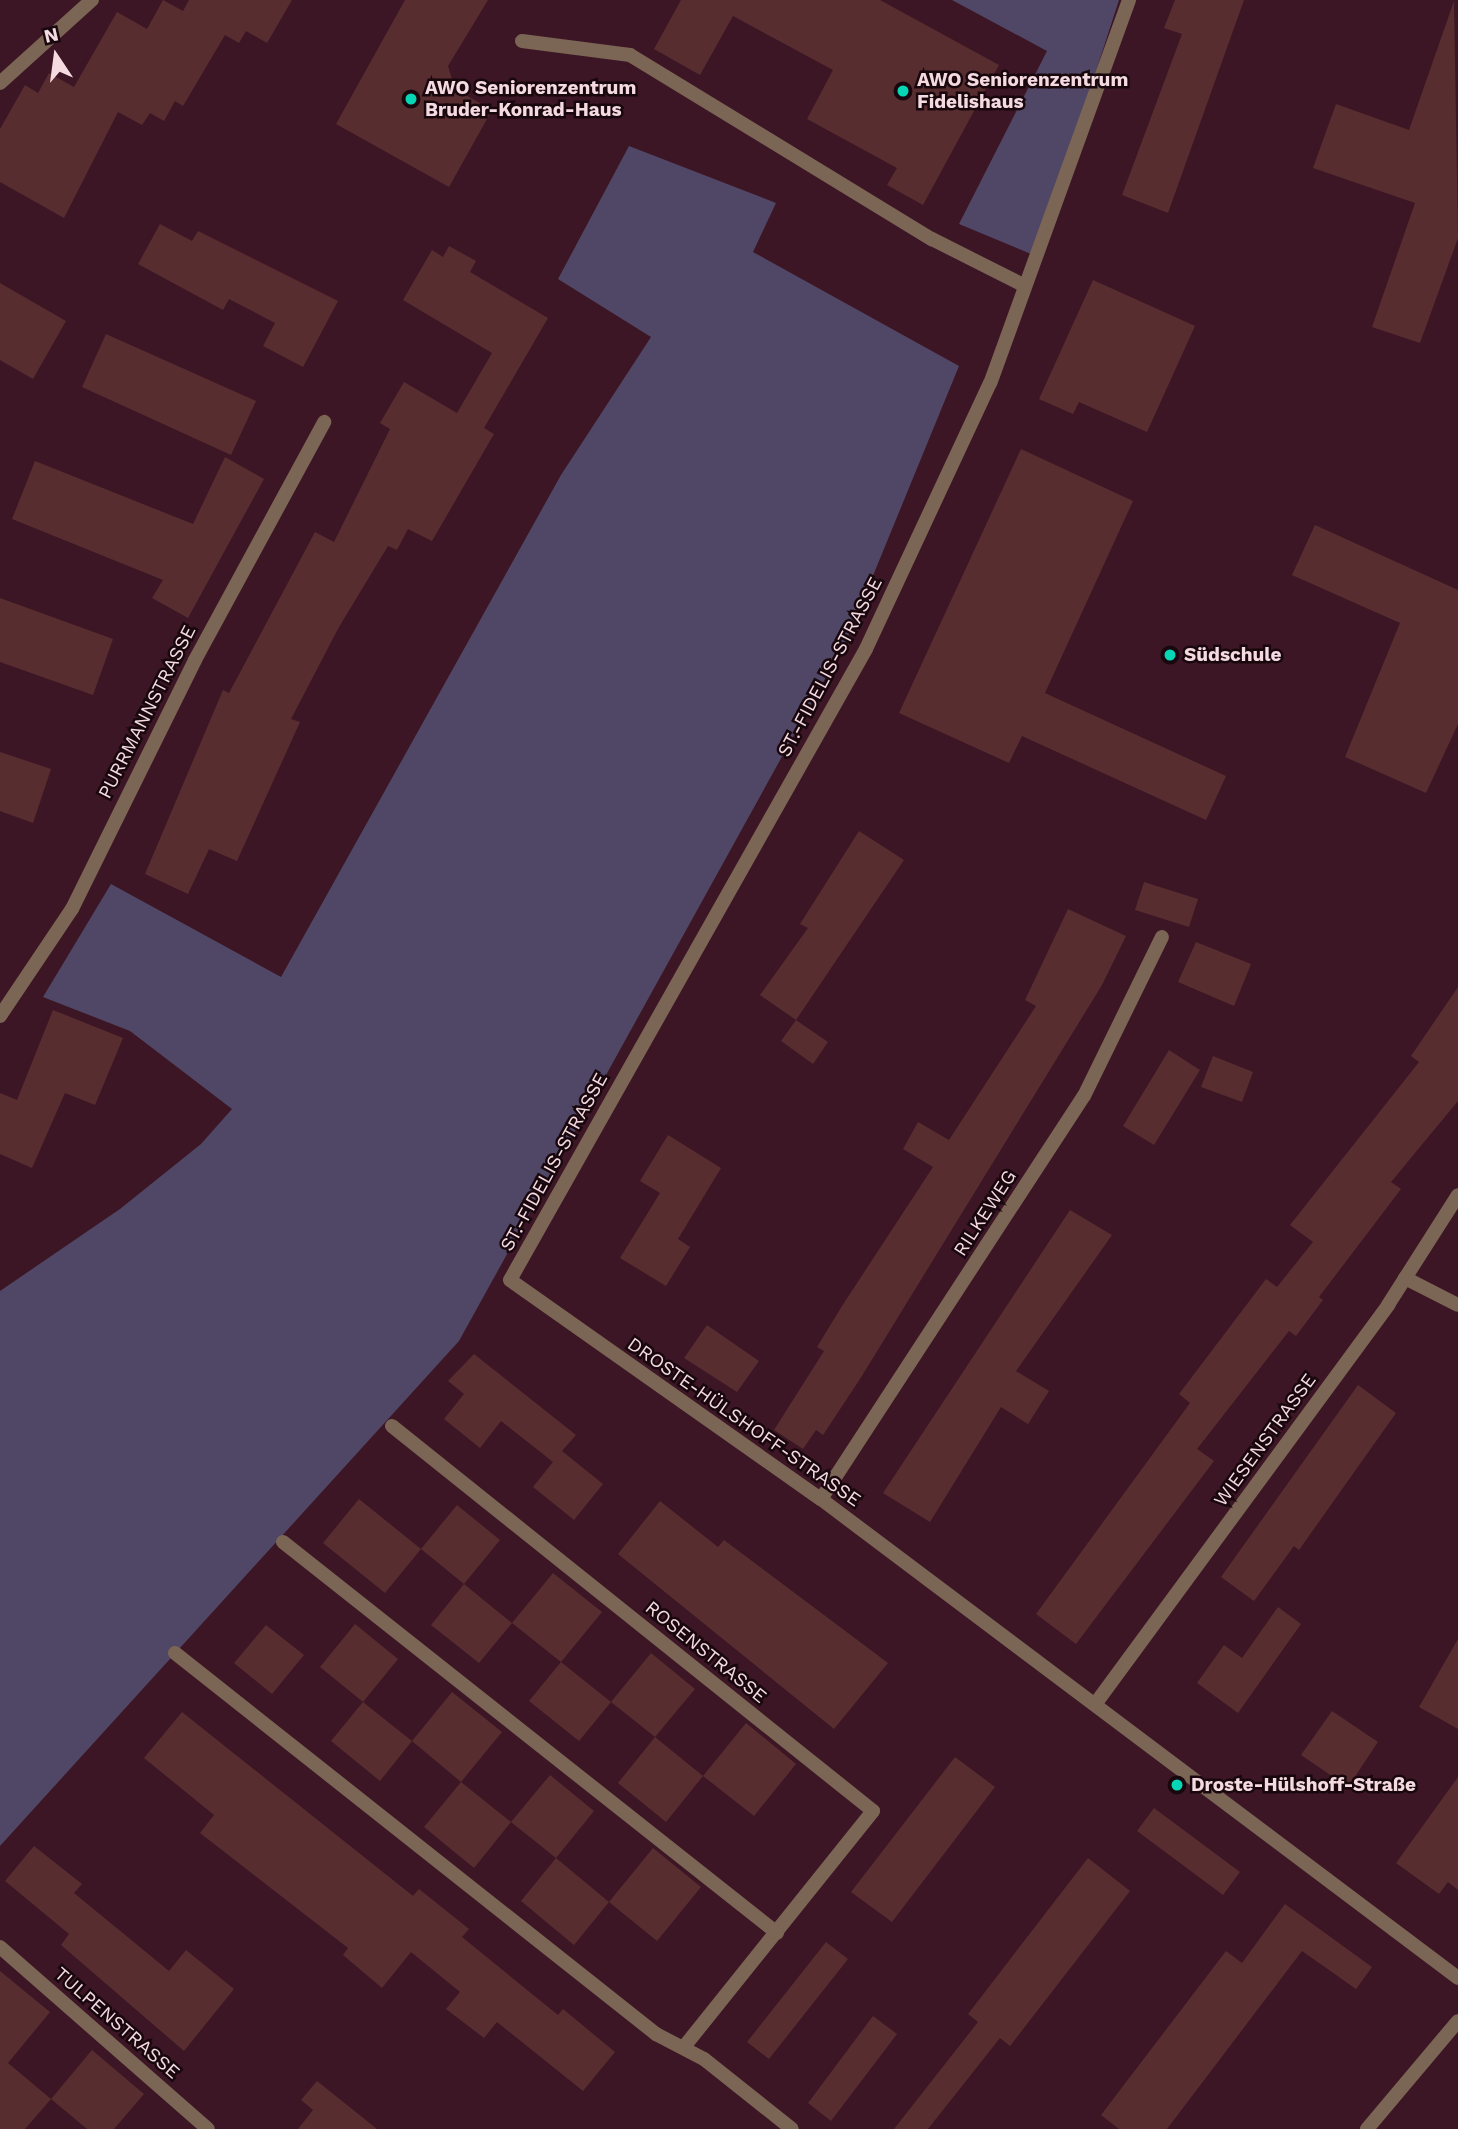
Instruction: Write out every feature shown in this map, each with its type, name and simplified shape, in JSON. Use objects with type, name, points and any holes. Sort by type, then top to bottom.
[{"type":"street","points":[[0,83],[92,0]]},
{"type":"street","name":"ST.-FIDELIS-STRASSE","points":[[510,1280],[866,649],[990,383],[1129,0]]},
{"type":"street","points":[[522,41],[630,55],[932,239],[1025,286]]},
{"type":"street","name":"PURRMANNSTRASSE","points":[[0,1016],[72,909],[189,672],[324,422]]},
{"type":"street","name":"RILKEWEG","points":[[821,1499],[1084,1096],[1161,937]]},
{"type":"street","name":"WIESENSTRASSE","points":[[1096,1703],[1405,1278],[1458,1195]]},
{"type":"street","points":[[1405,1278],[1458,1305]]},
{"type":"street","name":"DROSTE-HÜLSHOFF-STRASSE","points":[[510,1280],[821,1499],[1096,1703],[1458,1978]]},
{"type":"street","name":"ROSENSTRASSE","points":[[392,1426],[873,1811],[684,2047]]},
{"type":"street","points":[[283,1542],[777,1933]]},
{"type":"street","points":[[175,1653],[656,2034],[684,2047],[792,2129]]},
{"type":"street","name":"TULPENSTRASSE","points":[[0,1947],[208,2129]]},
{"type":"street","points":[[1367,2129],[1458,2021]]},
{"type":"shaded area","points":[[952,0],[1119,0],[1036,256],[959,224],[1047,51]]},
{"type":"shaded area","points":[[629,146],[776,203],[753,252],[959,366],[847,639],[459,1341],[0,1846],[0,1291],[120,1209],[201,1144],[232,1109],[130,1031],[43,997],[111,884],[281,977],[561,475],[651,337],[558,279]]},
{"type":"building","points":[[163,0],[183,11],[189,0],[292,0],[267,43],[246,31],[239,43],[225,35],[183,106],[175,101],[164,121],[150,113],[142,125],[118,112],[64,218],[0,182],[0,129],[25,85],[38,93],[49,73],[74,87],[117,12],[147,29]]},
{"type":"building","name":"AWO Seniorenzentrum Bruder-Konrad-Haus","points":[[405,0],[488,0],[448,66],[455,89],[492,110],[449,187],[336,124]]},
{"type":"building","name":"AWO Seniorenzentrum Fidelishaus","points":[[681,0],[880,0],[999,65],[923,205],[887,185],[897,168],[807,119],[833,70],[733,16],[700,75],[654,49]]},
{"type":"building","points":[[1175,0],[1244,0],[1168,213],[1122,195],[1182,34],[1164,28]]},
{"type":"building","points":[[1454,1],[1458,238],[1420,343],[1372,327],[1415,203],[1313,168],[1336,104],[1409,130]]},
{"type":"building","points":[[160,224],[192,241],[198,231],[338,301],[303,367],[263,346],[275,323],[229,299],[223,310],[138,264]]},
{"type":"building","points":[[449,246],[476,261],[470,272],[548,318],[484,428],[494,434],[432,541],[408,529],[397,550],[388,546],[339,627],[291,719],[300,722],[237,861],[209,849],[188,894],[145,874],[223,690],[229,693],[315,532],[334,542],[390,429],[380,423],[404,382],[457,413],[492,353],[403,300],[432,250],[443,257]]},
{"type":"building","points":[[1093,280],[1195,326],[1147,432],[1079,402],[1073,414],[1039,399]]},
{"type":"building","points":[[0,283],[66,321],[33,379],[0,360]]},
{"type":"building","points":[[106,334],[256,401],[231,455],[82,387]]},
{"type":"building","points":[[1021,449],[1133,501],[1045,693],[1226,776],[1206,820],[1022,736],[1009,763],[899,713]]},
{"type":"building","points":[[225,457],[264,479],[188,618],[152,598],[163,580],[12,519],[35,461],[193,524]]},
{"type":"building","points":[[1315,525],[1458,590],[1458,724],[1426,793],[1345,757],[1400,623],[1292,575]]},
{"type":"building","points":[[0,598],[113,639],[93,695],[0,662]]},
{"type":"building","points":[[0,752],[51,769],[33,823],[0,811]]},
{"type":"building","points":[[859,831],[904,860],[796,1020],[760,995],[808,928],[800,924]]},
{"type":"building","points":[[1144,882],[1198,899],[1189,927],[1135,910]]},
{"type":"building","points":[[1068,909],[1126,936],[1102,985],[860,1379],[823,1435],[816,1430],[803,1449],[774,1430],[824,1351],[817,1347],[933,1167],[903,1149],[918,1122],[949,1140],[1036,1006],[1025,1000]]},
{"type":"building","points":[[1196,942],[1251,964],[1234,1006],[1178,982]]},
{"type":"building","points":[[1458,987],[1458,1101],[1391,1182],[1401,1189],[1319,1297],[1323,1300],[1296,1336],[1289,1331],[1197,1449],[1214,1461],[1076,1644],[1036,1614],[1190,1403],[1179,1394],[1266,1279],[1277,1287],[1313,1242],[1290,1225],[1419,1062],[1411,1056]]},
{"type":"building","points":[[53,1010],[123,1038],[95,1105],[65,1093],[32,1168],[0,1154],[0,1093],[17,1100]]},
{"type":"building","points":[[796,1020],[828,1042],[813,1064],[781,1041]]},
{"type":"building","points":[[1169,1050],[1200,1070],[1154,1145],[1123,1126]]},
{"type":"building","points":[[1213,1056],[1253,1072],[1242,1102],[1201,1087]]},
{"type":"building","points":[[668,1135],[721,1168],[678,1239],[690,1247],[666,1286],[620,1258],[660,1193],[640,1181]]},
{"type":"building","points":[[1070,1210],[1112,1235],[1016,1371],[1049,1391],[1028,1424],[1001,1407],[930,1522],[883,1493]]},
{"type":"building","points":[[707,1325],[759,1361],[737,1392],[684,1358]]},
{"type":"building","points":[[474,1354],[576,1435],[562,1451],[603,1484],[574,1520],[533,1487],[553,1462],[501,1421],[480,1448],[444,1419],[464,1394],[448,1381]]},
{"type":"building","points":[[1358,1385],[1396,1413],[1299,1550],[1294,1546],[1254,1601],[1221,1577]]},
{"type":"building","points":[[359,1499],[421,1549],[385,1593],[323,1543]]},
{"type":"building","points":[[660,1501],[718,1547],[724,1540],[888,1663],[834,1729],[618,1554]]},
{"type":"building","points":[[457,1505],[500,1540],[464,1584],[421,1549]]},
{"type":"building","points":[[553,1573],[602,1612],[561,1662],[512,1623]]},
{"type":"building","points":[[464,1584],[512,1623],[479,1663],[431,1625]]},
{"type":"building","points":[[1278,1607],[1301,1624],[1238,1713],[1197,1683],[1224,1645],[1242,1658]]},
{"type":"building","points":[[355,1624],[398,1659],[363,1702],[320,1667]]},
{"type":"building","points":[[266,1625],[304,1655],[272,1694],[234,1663]]},
{"type":"building","points":[[1458,1639],[1458,1729],[1419,1707]]},
{"type":"building","points":[[651,1653],[695,1689],[655,1737],[611,1702]]},
{"type":"building","points":[[561,1662],[611,1702],[579,1741],[529,1701]]},
{"type":"building","points":[[452,1692],[502,1732],[461,1782],[412,1741]]},
{"type":"building","points":[[363,1702],[412,1741],[380,1781],[331,1741]]},
{"type":"building","points":[[1332,1711],[1378,1742],[1348,1787],[1301,1755]]},
{"type":"building","points":[[182,1712],[413,1896],[419,1889],[469,1929],[462,1937],[558,2015],[563,2009],[615,2052],[583,2091],[497,2022],[484,2038],[446,2009],[460,1992],[411,1952],[382,1988],[343,1955],[348,1948],[200,1833],[214,1815],[144,1758]]},
{"type":"building","points":[[746,1723],[796,1764],[754,1816],[703,1776]]},
{"type":"building","points":[[655,1737],[703,1776],[666,1822],[618,1783]]},
{"type":"building","points":[[955,1757],[995,1787],[892,1922],[851,1892]]},
{"type":"building","points":[[550,1775],[594,1811],[556,1858],[511,1822]]},
{"type":"building","points":[[1458,1777],[1458,1890],[1448,1882],[1439,1894],[1396,1863]]},
{"type":"building","points":[[461,1782],[511,1822],[474,1868],[424,1827]]},
{"type":"building","points":[[1154,1808],[1240,1872],[1223,1895],[1137,1831]]},
{"type":"building","points":[[34,1846],[82,1884],[74,1893],[169,1971],[186,1950],[234,1989],[184,2051],[61,1945],[69,1934],[5,1881]]},
{"type":"building","points":[[653,1848],[701,1887],[657,1941],[609,1902]]},
{"type":"building","points":[[556,1858],[609,1902],[574,1945],[521,1901]]},
{"type":"building","points":[[1088,1858],[1130,1891],[1010,2046],[1000,2038],[928,2129],[894,2129],[978,2022],[968,2014]]},
{"type":"building","points":[[1285,1904],[1372,1967],[1356,1989],[1302,1951],[1167,2129],[1119,2129],[1101,2115],[1226,1951],[1242,1963]]},
{"type":"building","points":[[826,1942],[848,1959],[769,2059],[747,2042]]},
{"type":"building","points":[[0,1971],[50,2012],[8,2063],[51,2099],[25,2129],[0,2129]]},
{"type":"building","points":[[873,2016],[897,2034],[831,2121],[808,2103]]},
{"type":"building","points":[[92,2050],[144,2094],[114,2129],[87,2129],[51,2099]]},
{"type":"building","points":[[317,2081],[377,2129],[298,2129],[313,2110],[301,2100]]},
{"type":"place","name":"AWO Seniorenzentrum Fidelishaus","points":[[903,91]]},
{"type":"place","name":"AWO Seniorenzentrum Bruder-Konrad-Haus","points":[[411,99]]},
{"type":"place","name":"Südschule","points":[[1170,655]]},
{"type":"place","name":"Droste-Hülshoff-Straße","points":[[1177,1785]]}]
